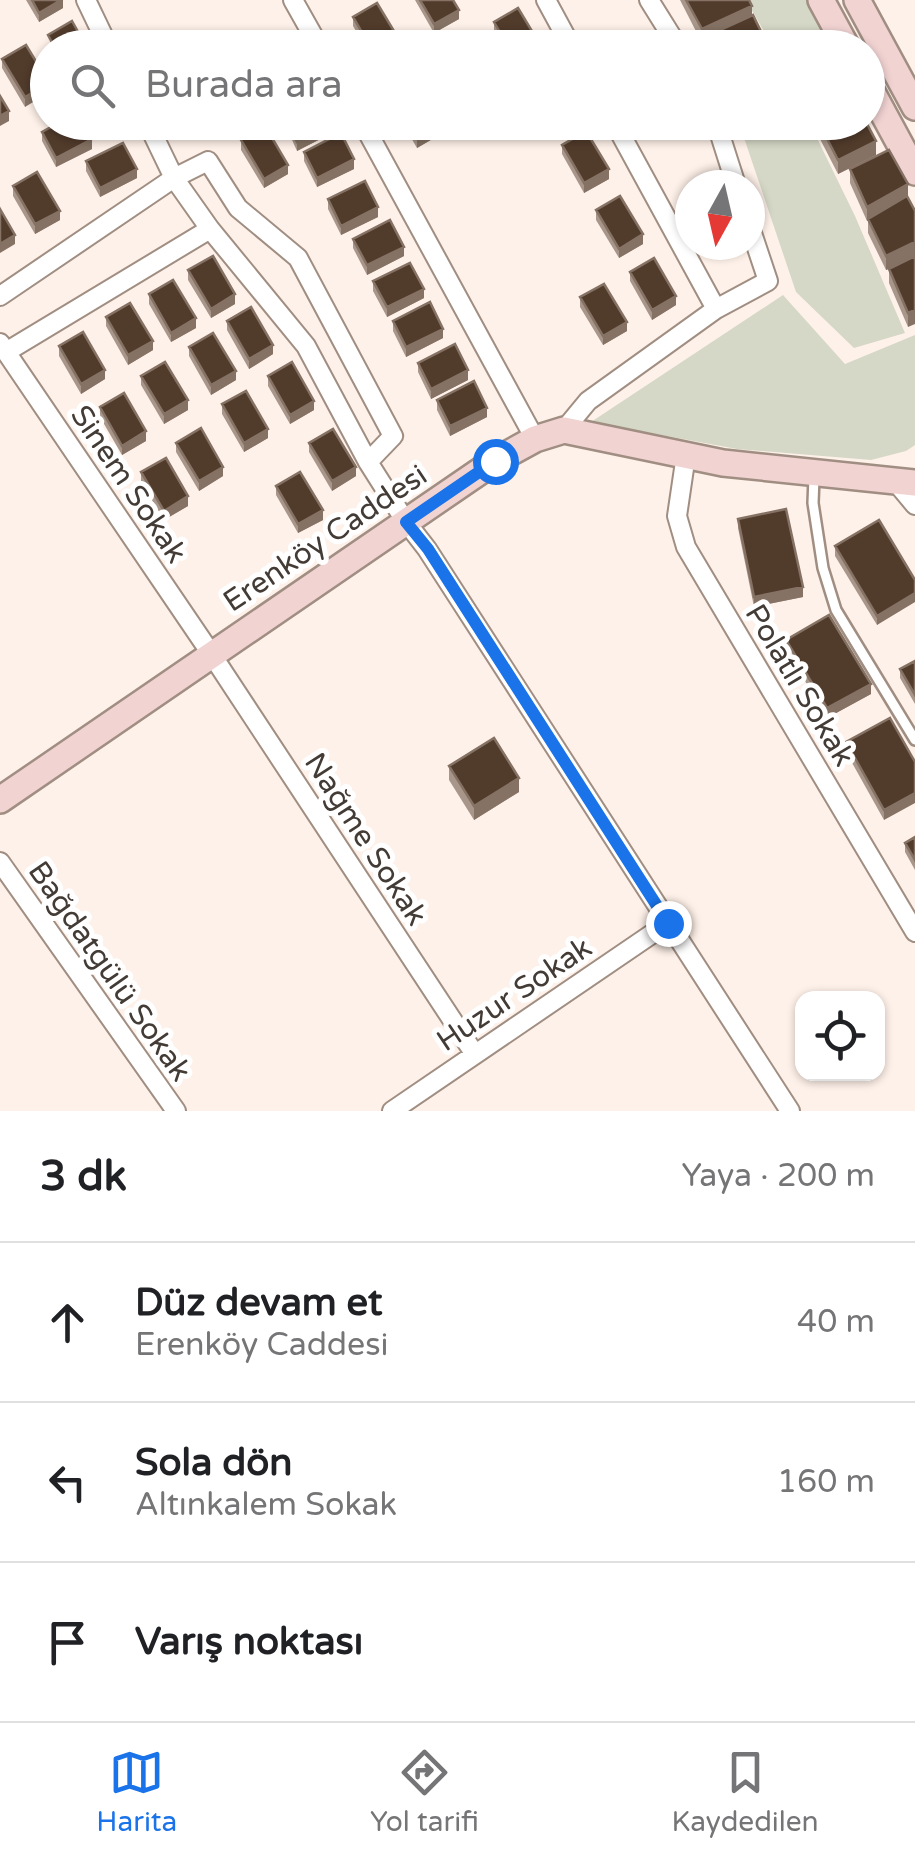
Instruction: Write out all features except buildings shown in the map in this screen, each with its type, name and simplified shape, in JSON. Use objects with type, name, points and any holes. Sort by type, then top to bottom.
[{"type":"street","points":[[86,0],[101,30]]},
{"type":"street","points":[[294,0],[310,30]]},
{"type":"street","points":[[546,0],[562,30]]},
{"type":"street","points":[[649,0],[667,30]]},
{"type":"street","points":[[821,0],[837,30]]},
{"type":"street","points":[[857,0],[873,30]]},
{"type":"street","points":[[885,51],[915,106]]},
{"type":"street","points":[[885,116],[915,172]]},
{"type":"street","points":[[155,140],[174,178],[210,229],[306,346],[368,462],[428,549],[784,1109]]},
{"type":"street","points":[[372,140],[534,439]]},
{"type":"street","points":[[624,140],[716,309]]},
{"type":"street","points":[[722,140],[731,170]]},
{"type":"street","points":[[0,296],[174,178],[208,161],[238,208],[298,258],[392,436],[368,462]]},
{"type":"street","points":[[3,348],[210,229]]},
{"type":"street","points":[[564,430],[588,401],[716,309],[768,282],[761,260]]},
{"type":"street","name":"Sinem Sokak","points":[[3,348],[212,655]]},
{"type":"street","name":"Erenköy Caddesi","points":[[0,800],[495,461],[534,439],[564,430],[723,463],[908,479]]},
{"type":"street","name":"Polatlı Sokak","points":[[686,456],[677,516],[686,547],[915,932]]},
{"type":"street","points":[[908,479],[915,505]]},
{"type":"street","name":"Nağme Sokak","points":[[212,655],[474,1053]]},
{"type":"street","name":"Bağdatgülü Sokak","points":[[0,862],[176,1111]]},
{"type":"street","name":"Huzur Sokak","points":[[392,1111],[668,923]]},
{"type":"lane","points":[[814,472],[823,568],[836,610],[915,740]]},
{"type":"green space","points":[[746,0],[807,0],[823,30],[763,30]]},
{"type":"green space","points":[[745,140],[818,140],[905,333],[854,348],[796,292],[765,200],[765,170],[755,170]]},
{"type":"green space","points":[[783,295],[845,364],[915,335],[915,445],[871,460],[737,449],[591,422]]},
{"type":"route","points":[[495,461],[406,522],[428,549],[668,923]]}]
